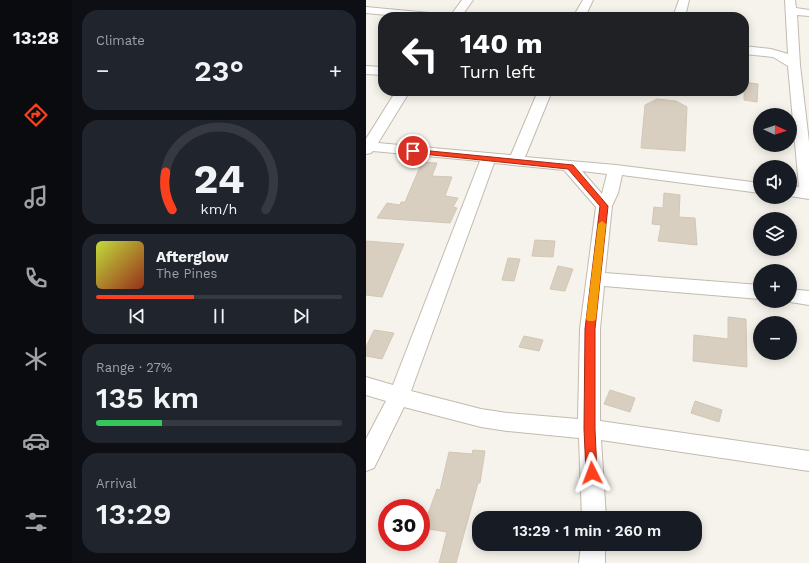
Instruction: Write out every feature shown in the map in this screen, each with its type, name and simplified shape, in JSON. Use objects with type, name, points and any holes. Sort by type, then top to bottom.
[{"type":"street","points":[[459,12],[468,0]]},
{"type":"street","points":[[582,12],[588,0]]},
{"type":"street","points":[[680,12],[684,0]]},
{"type":"street","points":[[797,192],[808,193],[794,66],[794,47],[790,6],[809,13]]},
{"type":"street","points":[[366,10],[389,12]]},
{"type":"street","points":[[779,54],[794,47]]},
{"type":"street","points":[[749,51],[779,54],[788,58],[794,66]]},
{"type":"street","points":[[366,70],[378,71]]},
{"type":"street","points":[[399,96],[367,147],[570,167],[616,170],[753,187]]},
{"type":"street","points":[[516,161],[543,96]]},
{"type":"street","points":[[366,461],[399,396],[488,159]]},
{"type":"street","points":[[570,167],[604,206]]},
{"type":"street","points":[[594,511],[590,429],[590,329],[604,206],[610,192],[616,170]]},
{"type":"street","points":[[595,279],[753,291]]},
{"type":"street","points":[[797,297],[809,298]]},
{"type":"street","points":[[366,386],[444,409],[506,422],[590,429],[809,462]]},
{"type":"street","points":[[592,563],[593,551]]},
{"type":"building","points":[[749,83],[758,84],[757,102],[744,100],[744,96],[749,96]]},
{"type":"building","points":[[657,99],[676,101],[687,107],[685,151],[641,148],[645,105]]},
{"type":"building","points":[[422,162],[437,163],[432,176],[452,177],[445,196],[458,198],[453,207],[457,208],[450,223],[377,218],[387,203],[400,205],[401,202],[405,202]]},
{"type":"building","points":[[664,193],[680,195],[679,217],[695,218],[697,245],[658,241],[661,225],[652,224],[654,207],[663,208]]},
{"type":"building","points":[[535,240],[555,241],[553,257],[532,256]]},
{"type":"building","points":[[366,241],[404,244],[382,297],[366,295]]},
{"type":"building","points":[[508,258],[520,259],[514,281],[502,280]]},
{"type":"building","points":[[558,266],[573,269],[565,291],[550,289]]},
{"type":"building","points":[[728,317],[746,319],[747,367],[693,361],[694,335],[728,339]]},
{"type":"building","points":[[374,330],[394,333],[382,359],[366,356],[366,347]]},
{"type":"building","points":[[524,336],[543,340],[539,351],[519,347]]},
{"type":"building","points":[[610,390],[635,398],[630,412],[604,404]]},
{"type":"building","points":[[695,401],[722,410],[719,422],[691,413]]},
{"type":"building","points":[[473,450],[485,451],[480,483],[478,483],[456,563],[439,563],[447,532],[430,529],[430,508],[437,489],[440,490],[449,452],[472,454]]},
{"type":"slow traffic","points":[[591,319],[602,224]]},
{"type":"route","points":[[413,151],[570,167],[604,206],[590,329],[590,429],[592,473]]}]
